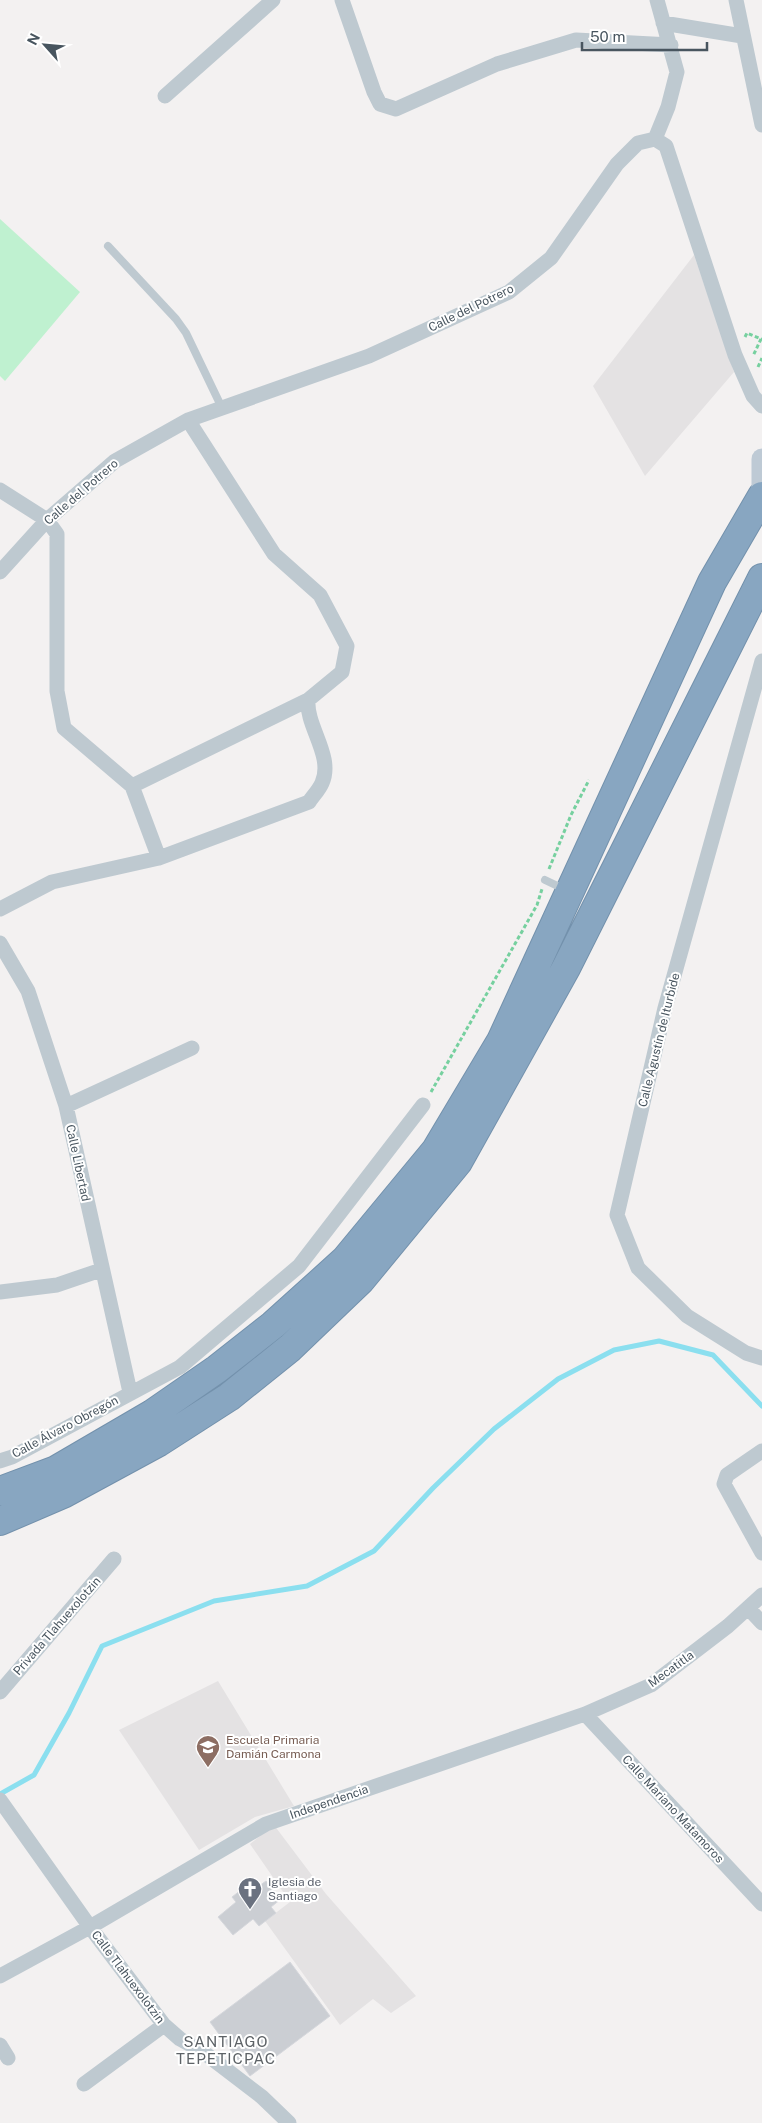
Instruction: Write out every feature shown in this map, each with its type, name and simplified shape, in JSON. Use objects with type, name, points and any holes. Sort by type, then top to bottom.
[{"type":"highway","points":[[0,1491],[56,1470],[152,1414],[217,1369],[273,1325],[345,1260],[436,1150],[501,1041],[712,582],[762,496]]},
{"type":"highway","points":[[0,1521],[63,1494],[106,1471],[159,1442],[229,1397],[290,1348],[360,1282],[458,1162],[566,968],[756,609],[762,578]]},
{"type":"main road","points":[[762,459],[762,490]]},
{"type":"street","points":[[165,96],[273,0]]},
{"type":"street","points":[[342,0],[374,92],[380,104],[396,109],[497,64],[576,40],[671,45]]},
{"type":"street","points":[[657,0],[677,72],[668,107],[655,139],[666,146],[735,356],[753,396],[762,406]]},
{"type":"street","points":[[736,0],[762,125]]},
{"type":"street","points":[[663,23],[742,36]]},
{"type":"street","name":"Calle del Potrero","points":[[0,572],[48,520],[115,461],[188,420],[369,356],[509,292],[551,258],[617,164],[638,142],[655,139]]},
{"type":"street","points":[[132,786],[308,700],[342,672],[346,646],[320,595],[274,554],[188,420]]},
{"type":"street","points":[[0,490],[48,520],[57,534],[57,691],[64,728],[132,786],[159,858]]},
{"type":"street","name":"Calle Agustín de Iturbide","points":[[762,660],[665,1008],[617,1215],[638,1268],[652,1282],[687,1316],[746,1354],[762,1358]]},
{"type":"street","points":[[0,908],[52,882],[159,858],[309,802],[322,782],[324,759],[307,713],[308,700]]},
{"type":"street","name":"Calle Libertad","points":[[0,944],[28,990],[66,1106],[101,1270],[130,1392]]},
{"type":"street","points":[[66,1106],[192,1048]]},
{"type":"street","name":"Calle Álvaro Obregón","points":[[0,1461],[12,1457],[130,1392],[180,1367],[299,1266],[423,1105]]},
{"type":"street","points":[[0,1292],[57,1285],[101,1270]]},
{"type":"street","points":[[762,1451],[724,1480],[724,1484],[762,1553]]},
{"type":"street","name":"Privada Tlahuexolotzin","points":[[0,1692],[114,1559]]},
{"type":"street","name":"Mecatitla","points":[[585,1714],[651,1685],[762,1595]]},
{"type":"street","points":[[748,1608],[762,1623]]},
{"type":"street","name":"Calle Mariano Matamoros","points":[[585,1714],[762,1904]]},
{"type":"street","name":"Independencia","points":[[0,1976],[90,1927],[266,1824],[585,1714]]},
{"type":"street","name":"Calle Tlahuexolotzin","points":[[0,1800],[90,1927],[164,2025],[180,2039],[202,2051],[262,2096],[289,2123]]},
{"type":"street","points":[[84,2084],[164,2025]]},
{"type":"lane","points":[[108,246],[176,319],[186,333],[222,408]]},
{"type":"lane","points":[[545,880],[571,892]]},
{"type":"path","points":[[423,1105],[537,905],[571,815],[589,780]]},
{"type":"shaded area","points":[[694,255],[734,372],[645,476],[593,386]]},
{"type":"shaded area","name":"Escuela Primaria Damián Carmona","points":[[218,1681],[294,1806],[255,1817],[199,1850],[119,1730]]},
{"type":"shaded area","points":[[274,1825],[326,1894],[416,1996],[391,2013],[373,1999],[340,2025],[265,1921],[290,1902],[250,1844]]},
{"type":"green space","points":[[0,219],[80,292],[5,381],[0,376]]},
{"type":"building","name":"Iglesia de Santiago","points":[[266,1881],[281,1899],[271,1907],[276,1913],[259,1926],[253,1919],[233,1935],[218,1917],[236,1902],[232,1897],[250,1883],[255,1889]]},
{"type":"building","points":[[290,1962],[330,2016],[250,2076],[210,2022]]},
{"type":"waterway","points":[[0,1794],[34,1775],[69,1713],[102,1646],[214,1601],[307,1586],[374,1551],[433,1488],[494,1429],[558,1379],[614,1350],[659,1341],[713,1355],[762,1406]]},
{"type":"place","name":"Escuela Primaria Damián Carmona","points":[[208,1768]]},
{"type":"place","name":"Iglesia de Santiago","points":[[250,1910]]},
{"type":"district","name":"SANTIAGO TEPETICPAC","points":[[226,2050]]}]
